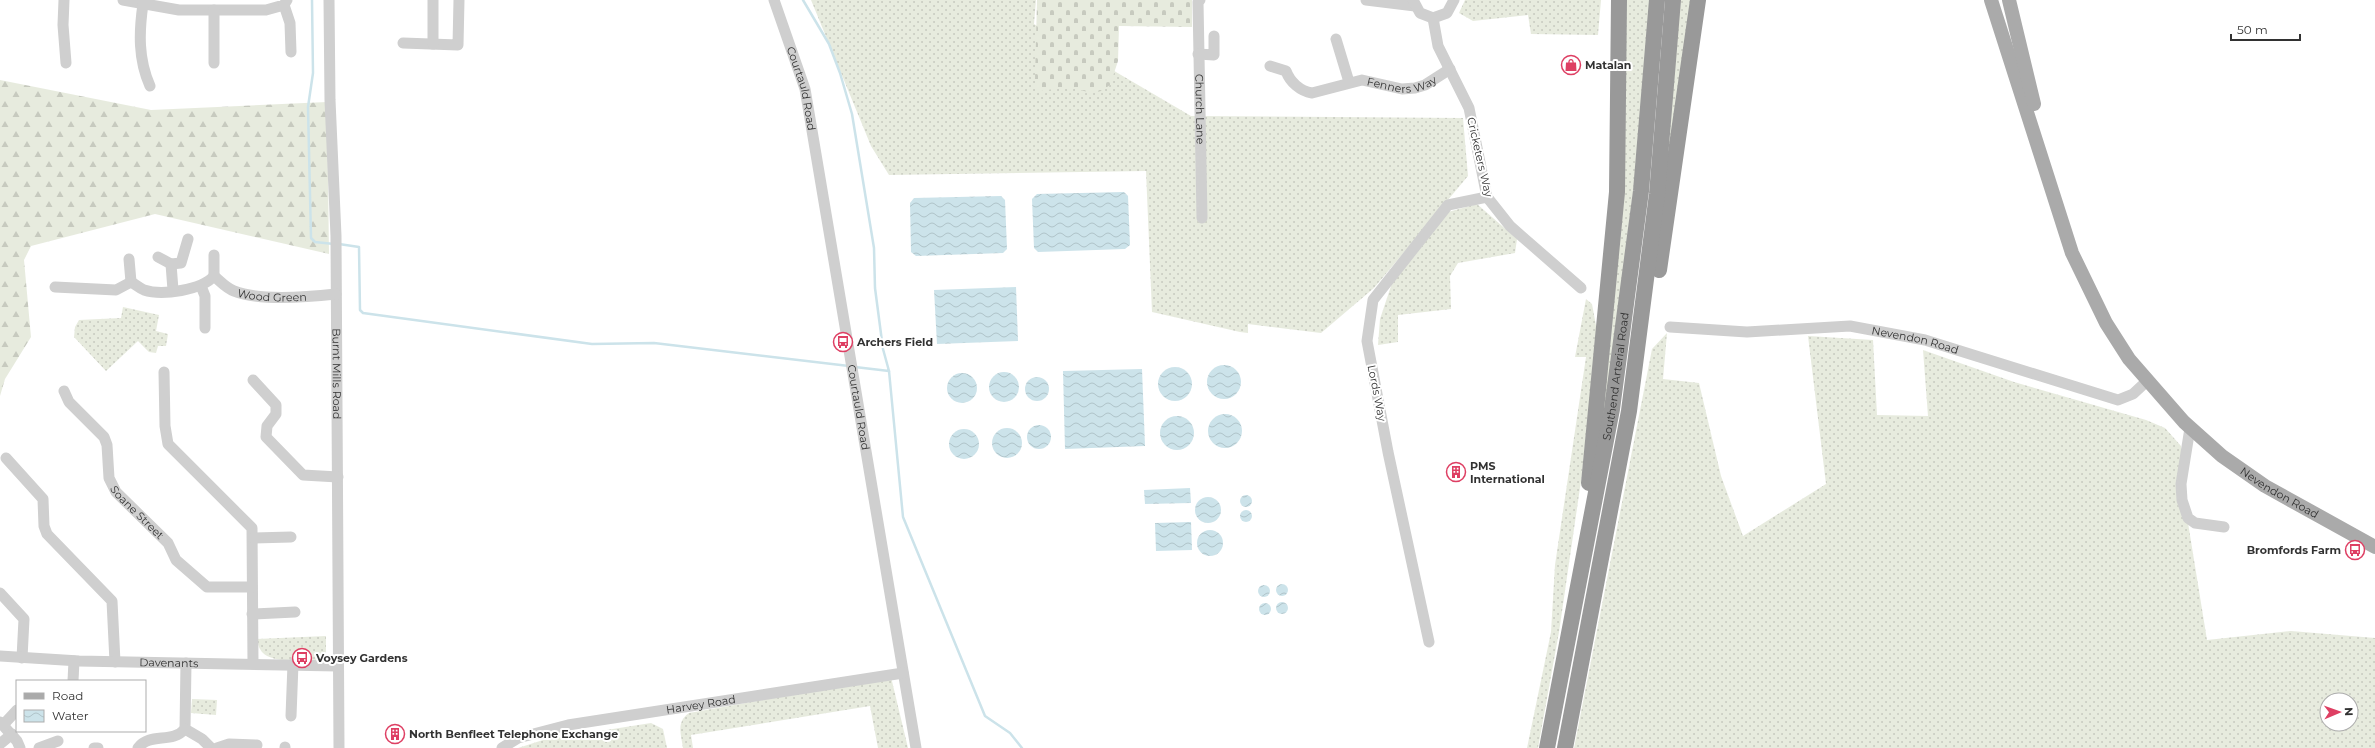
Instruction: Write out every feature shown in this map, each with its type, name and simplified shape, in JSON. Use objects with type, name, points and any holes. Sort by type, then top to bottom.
[{"type":"highway","points":[[1569,637],[1591,467],[1615,234],[1619,150],[1620,0]]},
{"type":"highway","name":"Southend Arterial Road","points":[[1547,748],[1610,416],[1628,298],[1645,147],[1657,0]]},
{"type":"highway","name":"Southend Arterial Road","points":[[1565,748],[1629,411],[1657,194],[1673,0]]},
{"type":"highway","points":[[1629,411],[1655,297],[1698,0]]},
{"type":"main road","name":"Nevendon Road","points":[[1991,0],[2048,173],[2060,218],[2086,286],[2106,323],[2147,382],[2190,428],[2222,456],[2265,486],[2375,547]]},
{"type":"main road","name":"Nevendon Road","points":[[2008,0],[2037,117],[2048,173]]},
{"type":"street","points":[[64,0],[63,25],[66,63]]},
{"type":"street","points":[[123,0],[179,10],[266,10],[285,3],[290,23],[291,52]]},
{"type":"street","name":"Burnt Mills Road","points":[[329,0],[330,100],[336,236],[339,748]]},
{"type":"street","points":[[432,44],[433,0]]},
{"type":"street","points":[[403,43],[458,45],[459,0]]},
{"type":"street","name":"Courtauld Road","points":[[774,0],[805,89],[851,354],[916,748]]},
{"type":"street","name":"Church Lane","points":[[1200,0],[1198,2],[1198,54],[1202,218]]},
{"type":"street","points":[[1366,0],[1414,3],[1420,13],[1433,18],[1447,13],[1454,0]]},
{"type":"street","points":[[144,4],[139,28],[142,67],[150,86]]},
{"type":"street","points":[[214,10],[214,63]]},
{"type":"street","name":"Cricketers Way","points":[[1433,18],[1438,46],[1469,108],[1487,196],[1510,226],[1581,288]]},
{"type":"street","points":[[1198,54],[1214,55],[1214,36]]},
{"type":"street","name":"Fenners Way","points":[[1336,39],[1349,82]]},
{"type":"street","name":"Fenners Way","points":[[1270,66],[1286,71],[1288,76],[1304,92],[1312,93],[1349,82],[1362,80],[1402,89],[1415,88],[1425,86],[1450,69]]},
{"type":"street","name":"Lords Way","points":[[1429,642],[1388,452],[1367,341],[1373,300],[1448,205],[1487,196]]},
{"type":"street","points":[[158,257],[171,264],[181,263],[188,239]]},
{"type":"street","points":[[131,282],[144,290],[173,290],[201,286],[214,276],[214,254]]},
{"type":"street","points":[[129,259],[131,282]]},
{"type":"street","points":[[171,264],[173,290]]},
{"type":"street","name":"Wood Green","points":[[214,276],[232,291],[247,294],[297,297],[336,294]]},
{"type":"street","points":[[54,288],[116,290],[131,282]]},
{"type":"street","points":[[201,286],[205,296],[205,328]]},
{"type":"street","name":"Nevendon Road","points":[[1670,327],[1747,332],[1850,326],[1925,340],[2118,400],[2129,396],[2147,382]]},
{"type":"street","points":[[164,372],[165,426],[168,444],[252,528],[253,664]]},
{"type":"street","points":[[253,380],[276,405],[276,414],[267,426],[266,437],[303,475],[338,477]]},
{"type":"street","name":"Soane Street","points":[[64,391],[69,402],[104,437],[107,445],[109,478],[112,485],[168,543],[176,560],[207,587],[252,587]]},
{"type":"street","points":[[2190,428],[2181,484],[2181,492],[2188,518],[2195,522],[2224,527]]},
{"type":"street","points":[[6,458],[43,499],[44,526],[47,534],[112,601],[115,662]]},
{"type":"street","points":[[253,538],[291,537]]},
{"type":"street","points":[[0,593],[24,618],[22,658]]},
{"type":"street","points":[[252,614],[295,612]]},
{"type":"street","name":"Davenants","points":[[0,656],[74,661],[338,666]]},
{"type":"street","points":[[73,680],[74,661]]},
{"type":"street","points":[[185,729],[186,663]]},
{"type":"street","points":[[291,716],[293,664]]},
{"type":"street","name":"Harvey Road","points":[[502,748],[518,738],[568,725],[903,673]]},
{"type":"street","points":[[16,711],[2,724],[12,734],[20,748]]},
{"type":"street","points":[[138,748],[146,740],[174,737],[185,729]]},
{"type":"street","points":[[185,729],[202,739],[211,748]]},
{"type":"street","points":[[0,744],[12,734]]},
{"type":"street","points":[[39,748],[58,741]]},
{"type":"street","points":[[217,748],[229,744],[257,745]]},
{"type":"green space","points":[[811,0],[1036,0],[1034,24],[1191,116],[1463,118],[1468,176],[1374,288],[1321,333],[1248,324],[1248,333],[1152,312],[1146,171],[889,175],[871,146]]},
{"type":"green space","points":[[1037,0],[1192,0],[1192,27],[1119,26],[1118,61],[1110,85],[1101,91],[1093,93],[1066,87],[1041,91],[1038,90],[1035,80]]},
{"type":"green space","points":[[1465,0],[1601,0],[1598,35],[1531,34],[1528,15],[1473,21],[1459,13]]},
{"type":"green space","points":[[1624,0],[1652,0],[1644,105],[1604,423],[1600,423]]},
{"type":"green space","points":[[1678,0],[1694,0],[1672,155],[1667,143],[1669,143]]},
{"type":"green space","points":[[0,80],[151,110],[327,102],[329,254],[155,214],[31,246],[24,260],[31,337],[5,379],[0,396]]},
{"type":"green space","points":[[1477,204],[1517,239],[1515,253],[1458,263],[1450,276],[1451,309],[1398,315],[1398,342],[1378,345],[1380,319],[1392,283],[1448,212]]},
{"type":"green space","points":[[1586,299],[1592,304],[1597,331],[1582,474],[1559,632],[1538,748],[1527,748],[1551,632],[1555,565],[1586,357],[1575,357]]},
{"type":"green space","points":[[123,307],[159,315],[156,331],[168,334],[166,346],[158,346],[156,353],[149,352],[138,341],[106,371],[74,337],[75,327],[79,320],[121,318]]},
{"type":"green space","points":[[1667,333],[1663,379],[1699,383],[1721,476],[1743,536],[1826,484],[1808,336],[1873,340],[1877,415],[1928,416],[1923,350],[2014,382],[2146,420],[2165,428],[2181,446],[2183,492],[2207,640],[2291,631],[2375,638],[2375,748],[1574,748],[1652,349]]},
{"type":"green space","points":[[326,636],[326,663],[275,659],[263,653],[258,645],[257,639]]},
{"type":"green space","points":[[891,677],[908,748],[878,748],[870,706],[691,735],[693,748],[683,748],[680,729],[682,720],[689,713]]},
{"type":"green space","points":[[192,699],[217,700],[216,715],[191,713]]},
{"type":"green space","points":[[651,723],[663,729],[667,748],[518,748],[543,740]]},
{"type":"water","points":[[1124,192],[1128,196],[1130,245],[1125,249],[1038,252],[1034,248],[1032,199],[1037,194]]},
{"type":"water","points":[[1001,196],[1005,200],[1007,249],[1003,253],[916,256],[911,252],[910,203],[914,198]]},
{"type":"water","points":[[1016,287],[1018,341],[937,344],[934,290]]},
{"type":"water","points":[[1221,365],[1227,365],[1231,366],[1238,372],[1241,382],[1240,389],[1234,396],[1227,399],[1221,399],[1217,398],[1210,392],[1207,385],[1207,379],[1208,375],[1214,368]]},
{"type":"water","points":[[1172,367],[1178,367],[1182,368],[1189,374],[1192,384],[1191,391],[1185,398],[1178,401],[1172,401],[1168,400],[1161,394],[1158,387],[1158,381],[1159,377],[1165,370]]},
{"type":"water","points":[[1142,369],[1145,446],[1065,449],[1063,371]]},
{"type":"water","points":[[1004,372],[1010,373],[1018,381],[1018,393],[1010,401],[1004,402],[998,401],[990,393],[989,387],[990,381],[998,373]]},
{"type":"water","points":[[962,373],[968,374],[976,382],[976,394],[968,402],[962,403],[956,402],[948,394],[947,388],[948,382],[956,374]]},
{"type":"water","points":[[1037,377],[1045,381],[1049,389],[1045,397],[1037,401],[1029,397],[1025,389],[1029,381]]},
{"type":"water","points":[[1222,414],[1228,414],[1232,415],[1239,421],[1242,431],[1241,438],[1235,445],[1228,448],[1222,448],[1218,447],[1211,441],[1208,434],[1208,428],[1209,424],[1215,417]]},
{"type":"water","points":[[1174,416],[1180,416],[1184,417],[1191,423],[1194,433],[1193,440],[1187,447],[1180,450],[1174,450],[1170,449],[1163,443],[1160,436],[1160,430],[1161,426],[1167,419]]},
{"type":"water","points":[[1039,425],[1047,429],[1051,437],[1047,445],[1039,449],[1031,445],[1027,437],[1031,429]]},
{"type":"water","points":[[1007,428],[1013,429],[1021,437],[1021,449],[1013,457],[1007,458],[1001,457],[993,449],[992,443],[993,437],[1001,429]]},
{"type":"water","points":[[964,429],[970,430],[978,438],[978,450],[970,458],[964,459],[958,458],[950,450],[949,444],[950,438],[958,430]]},
{"type":"water","points":[[1190,488],[1191,503],[1145,504],[1144,490]]},
{"type":"water","points":[[1244,495],[1248,495],[1252,501],[1248,507],[1244,507],[1240,503],[1240,499]]},
{"type":"water","points":[[1208,497],[1217,501],[1221,510],[1217,519],[1208,523],[1199,519],[1195,510],[1199,501]]},
{"type":"water","points":[[1244,510],[1248,510],[1252,516],[1248,522],[1244,522],[1240,518],[1240,514]]},
{"type":"water","points":[[1191,522],[1192,550],[1156,551],[1155,523]]},
{"type":"water","points":[[1210,530],[1219,534],[1223,543],[1219,552],[1210,556],[1201,552],[1197,543],[1201,534]]},
{"type":"water","points":[[1282,584],[1286,586],[1288,590],[1286,594],[1282,596],[1278,594],[1276,590],[1278,586]]},
{"type":"water","points":[[1264,585],[1268,587],[1270,591],[1268,595],[1264,597],[1260,595],[1258,591],[1260,587]]},
{"type":"water","points":[[1282,602],[1286,604],[1288,608],[1286,612],[1282,614],[1278,612],[1276,608],[1278,604]]},
{"type":"water","points":[[1265,603],[1269,605],[1271,609],[1269,613],[1265,615],[1261,613],[1259,609],[1261,605]]},
{"type":"waterway","points":[[312,0],[313,73],[308,107],[311,238],[315,242],[334,244]]},
{"type":"waterway","points":[[803,0],[829,44],[840,73],[852,114],[874,248],[875,288],[883,349],[889,371],[855,367]]},
{"type":"waterway","points":[[339,244],[359,247],[360,310],[363,313],[592,344],[654,343],[849,366]]},
{"type":"waterway","points":[[889,371],[903,517],[985,716],[1010,733],[1022,748]]},
{"type":"place","name":"Matalan","points":[[1571,65]]},
{"type":"place","name":"Archers Field","points":[[843,342]]},
{"type":"place","name":"PMS International","points":[[1456,472]]},
{"type":"place","name":"Bromfords Farm","points":[[2355,550]]},
{"type":"place","name":"Voysey Gardens","points":[[302,658]]},
{"type":"place","name":"North Benfleet Telephone Exchange","points":[[395,734]]}]
